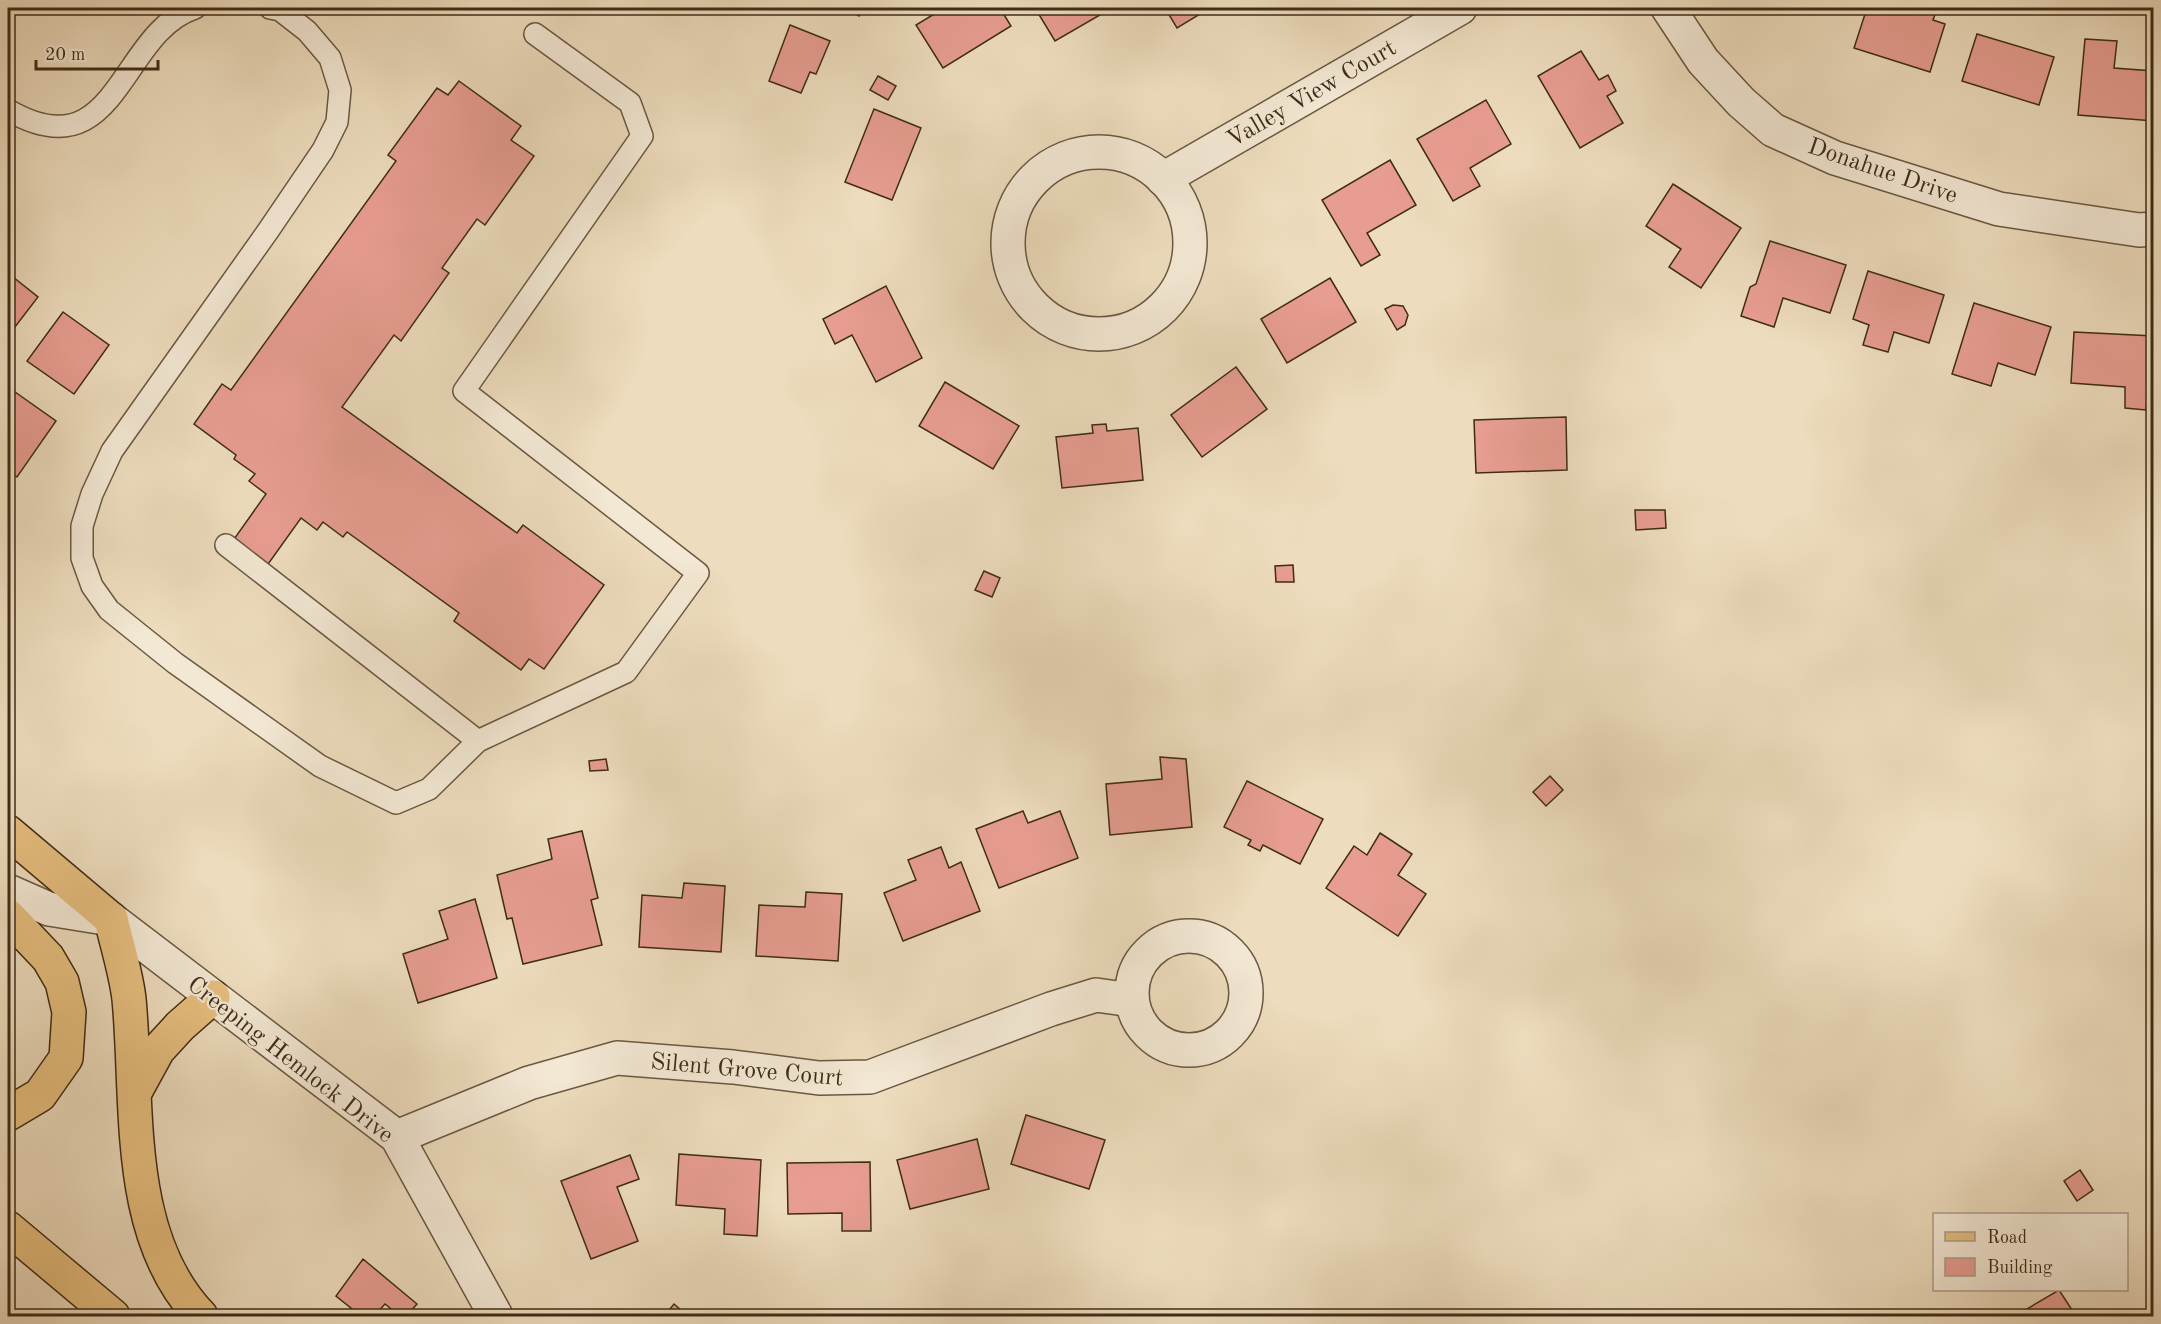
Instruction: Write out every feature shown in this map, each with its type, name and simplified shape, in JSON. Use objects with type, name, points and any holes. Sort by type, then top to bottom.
[{"type":"main road","name":"Creeping Hemlock Drive","points":[[8,832],[111,920]]},
{"type":"main road","points":[[8,916],[48,958],[62,982],[69,1012],[66,1058],[40,1095],[8,1114]]},
{"type":"main road","points":[[111,920],[129,996],[142,1194],[154,1238],[172,1274],[201,1317]]},
{"type":"main road","points":[[135,1092],[158,1050],[180,1026],[213,997]]},
{"type":"main road","points":[[8,1228],[113,1317]]},
{"type":"street","name":"Valley View Court","points":[[1163,179],[1460,8]]},
{"type":"street","name":"Donahue Drive","points":[[1668,8],[1704,61],[1741,102],[1773,130],[1835,158],[1999,209],[2139,230],[2154,229]]},
{"type":"street","points":[[1107,151],[1141,161],[1163,179],[1169,183],[1187,215],[1191,251],[1181,285],[1159,314],[1128,331],[1092,335],[1058,325],[1029,303],[1012,271],[1007,236],[1017,201],[1039,173],[1071,155],[1107,151]]},
{"type":"street","name":"Creeping Hemlock Drive","points":[[8,891],[49,909],[111,920],[397,1137],[496,1317]]},
{"type":"street","name":"Silent Grove Court","points":[[397,1137],[529,1083],[617,1058],[733,1067],[819,1078],[870,1077],[1051,1009],[1096,995],[1132,1000]]},
{"type":"lane","points":[[8,111],[25,120],[49,128],[74,125],[89,118],[103,105],[164,27],[195,8]]},
{"type":"lane","points":[[270,8],[280,10],[307,31],[330,58],[340,90],[337,122],[323,150],[274,222],[112,451],[92,494],[82,526],[82,558],[92,586],[109,610],[175,663],[320,766],[396,803],[429,789],[478,741],[626,672],[698,573],[464,391],[642,136],[630,103],[535,34]]},
{"type":"lane","points":[[226,545],[478,741]]},
{"type":"building","points":[[845,8],[863,8],[859,16]]},
{"type":"building","points":[[944,8],[1000,8],[1011,26],[943,68],[916,25]]},
{"type":"building","points":[[1035,8],[1112,8],[1055,41]]},
{"type":"building","points":[[1165,8],[1210,8],[1177,28]]},
{"type":"building","points":[[1867,8],[1893,8],[1909,12],[1911,8],[1937,9],[1933,20],[1945,24],[1930,72],[1854,48]]},
{"type":"building","points":[[790,25],[830,41],[816,74],[810,72],[801,93],[769,81]]},
{"type":"building","points":[[1977,34],[2054,57],[2039,105],[1962,81]]},
{"type":"building","points":[[2085,39],[2117,41],[2114,68],[2154,71],[2154,121],[2078,115]]},
{"type":"building","points":[[1581,51],[1599,80],[1608,75],[1616,91],[1607,96],[1623,123],[1580,148],[1538,76]]},
{"type":"building","points":[[878,76],[896,86],[888,100],[870,90]]},
{"type":"building","points":[[459,81],[521,126],[511,140],[534,156],[485,225],[477,219],[442,268],[449,273],[401,341],[394,335],[342,407],[517,533],[523,525],[604,585],[544,669],[529,659],[521,670],[454,621],[459,613],[347,532],[343,537],[323,522],[317,530],[301,518],[266,567],[232,542],[266,494],[249,481],[255,474],[234,459],[236,455],[194,424],[222,384],[231,390],[396,161],[388,155],[437,88],[448,95]]},
{"type":"building","points":[[1486,100],[1511,144],[1470,168],[1480,186],[1453,201],[1417,139]]},
{"type":"building","points":[[874,109],[921,128],[892,200],[845,182]]},
{"type":"building","points":[[1390,160],[1416,205],[1367,233],[1380,255],[1361,266],[1322,200]]},
{"type":"building","points":[[1673,184],[1741,228],[1701,288],[1669,267],[1681,249],[1646,226]]},
{"type":"building","points":[[1770,241],[1846,265],[1830,313],[1783,298],[1774,327],[1741,316],[1750,287],[1756,284]]},
{"type":"building","points":[[1868,271],[1944,295],[1929,343],[1894,332],[1888,352],[1863,345],[1869,325],[1853,319]]},
{"type":"building","points":[[8,273],[38,297],[8,336]]},
{"type":"building","points":[[1330,278],[1356,322],[1287,363],[1261,319]]},
{"type":"building","points":[[886,286],[922,358],[876,382],[852,335],[835,344],[823,319]]},
{"type":"building","points":[[1974,303],[2051,327],[2035,375],[1998,363],[1991,386],[1952,374]]},
{"type":"building","points":[[1393,305],[1403,306],[1408,315],[1405,325],[1397,330],[1385,309]]},
{"type":"building","points":[[63,312],[109,345],[74,394],[27,361]]},
{"type":"building","points":[[2074,332],[2154,336],[2151,387],[2148,387],[2146,410],[2125,408],[2125,387],[2071,383]]},
{"type":"building","points":[[1236,367],[1267,409],[1202,457],[1171,415]]},
{"type":"building","points":[[945,382],[1019,426],[993,469],[919,426]]},
{"type":"building","points":[[8,387],[56,421],[17,477],[8,470]]},
{"type":"building","points":[[1566,417],[1567,470],[1476,473],[1474,420]]},
{"type":"building","points":[[1106,424],[1107,431],[1138,428],[1143,480],[1062,488],[1056,437],[1093,433],[1092,425]]},
{"type":"building","points":[[1635,510],[1665,510],[1666,528],[1636,530]]},
{"type":"building","points":[[1293,565],[1294,582],[1276,582],[1275,566]]},
{"type":"building","points":[[984,571],[1000,578],[992,597],[975,590]]},
{"type":"building","points":[[1160,757],[1186,759],[1192,827],[1110,835],[1106,784],[1162,779]]},
{"type":"building","points":[[606,759],[608,770],[590,771],[589,761]]},
{"type":"building","points":[[1550,776],[1563,790],[1546,806],[1533,792]]},
{"type":"building","points":[[1247,781],[1323,819],[1300,864],[1263,845],[1260,851],[1248,845],[1251,840],[1224,827]]},
{"type":"building","points":[[1023,811],[1028,823],[1060,811],[1078,858],[999,888],[976,829]]},
{"type":"building","points":[[582,831],[598,898],[591,900],[602,945],[523,964],[512,918],[507,919],[497,875],[552,859],[548,839]]},
{"type":"building","points":[[1380,833],[1412,854],[1398,875],[1426,894],[1398,936],[1326,888],[1354,846],[1367,855]]},
{"type":"building","points":[[941,847],[949,868],[961,862],[980,911],[903,941],[884,893],[916,880],[908,860]]},
{"type":"building","points":[[684,883],[725,886],[721,952],[639,947],[642,895],[682,898]]},
{"type":"building","points":[[806,892],[842,894],[838,961],[756,956],[759,905],[805,907]]},
{"type":"building","points":[[475,899],[497,978],[418,1003],[403,954],[448,939],[439,911]]},
{"type":"building","points":[[1026,1115],[1105,1140],[1089,1189],[1011,1164]]},
{"type":"building","points":[[977,1139],[989,1189],[910,1209],[897,1160]]},
{"type":"building","points":[[679,1154],[761,1160],[757,1236],[724,1234],[725,1209],[676,1205]]},
{"type":"building","points":[[630,1155],[639,1179],[617,1187],[638,1241],[591,1259],[561,1181]]},
{"type":"building","points":[[870,1162],[871,1231],[842,1231],[842,1213],[788,1214],[787,1163]]},
{"type":"building","points":[[2080,1170],[2093,1190],[2077,1201],[2064,1181]]},
{"type":"building","points":[[363,1259],[417,1304],[406,1316],[400,1316],[385,1304],[374,1316],[361,1316],[336,1296]]},
{"type":"building","points":[[2060,1291],[2076,1316],[2015,1316]]},
{"type":"building","points":[[674,1304],[688,1316],[664,1316]]}]
